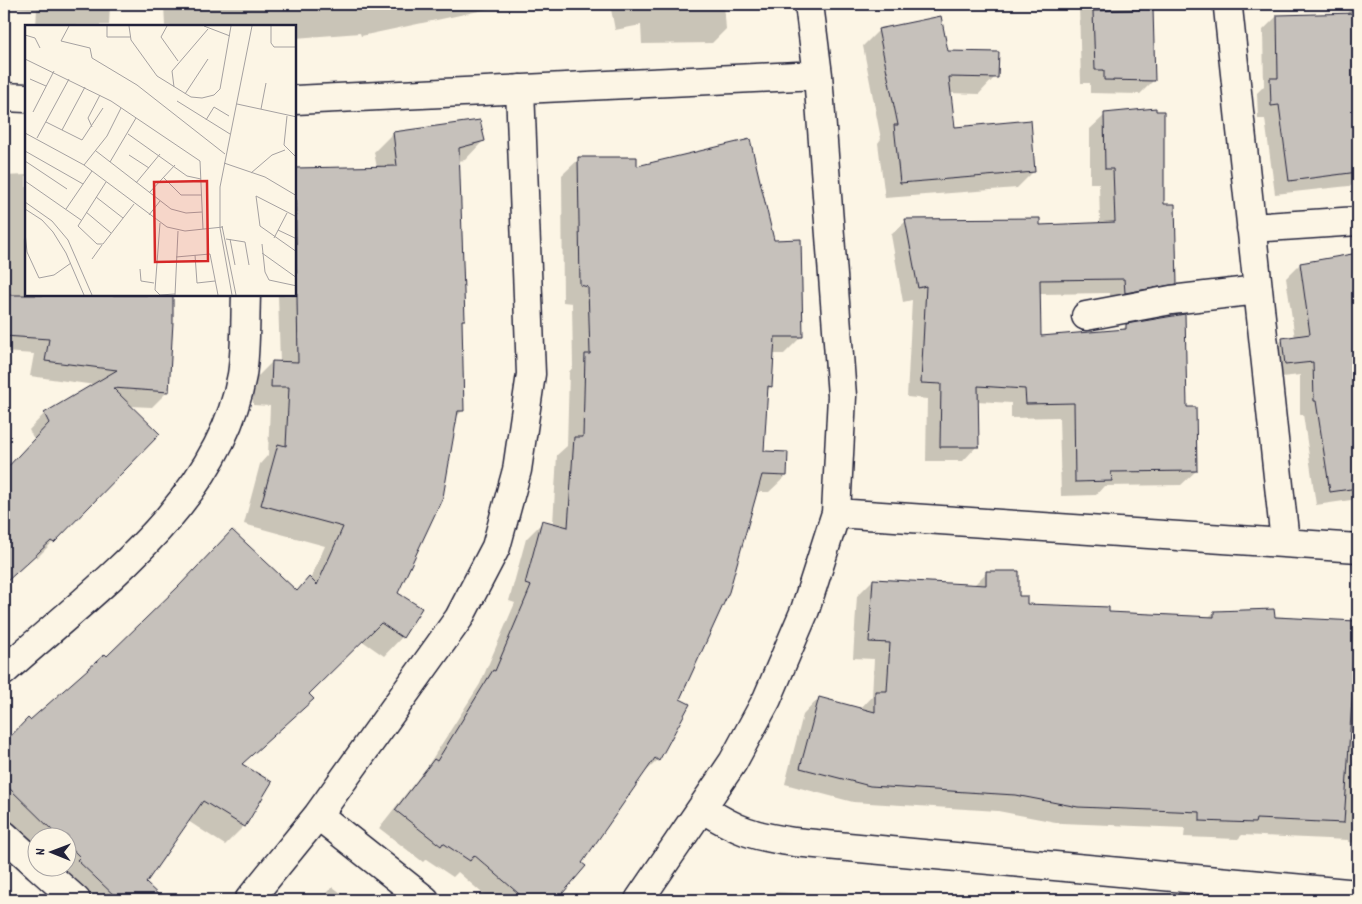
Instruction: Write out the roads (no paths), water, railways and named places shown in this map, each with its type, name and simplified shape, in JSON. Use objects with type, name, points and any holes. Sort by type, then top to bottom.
[{"type":"street","points":[[639,900],[733,762],[767,699],[805,610],[836,513],[842,396],[818,75],[808,4]]},
{"type":"street","points":[[1229,4],[1285,542]]},
{"type":"street","points":[[296,100],[818,75]]},
{"type":"street","points":[[249,900],[318,815],[459,618],[496,546],[516,470],[530,374],[520,90]]},
{"type":"street","points":[[4,97],[25,98]]},
{"type":"street","points":[[1251,228],[1358,221]]},
{"type":"street","points":[[1086,316],[1171,300],[1258,290]]},
{"type":"street","points":[[4,670],[153,538],[190,490],[222,439],[242,375],[246,296]]},
{"type":"street","points":[[836,513],[1358,548]]},
{"type":"street","points":[[702,809],[732,828],[758,837],[794,842],[1358,894]]},
{"type":"street","points":[[318,815],[425,900]]},
{"type":"street","points":[[4,836],[28,857]]},
{"type":"street","points":[[49,876],[76,900]]}]
